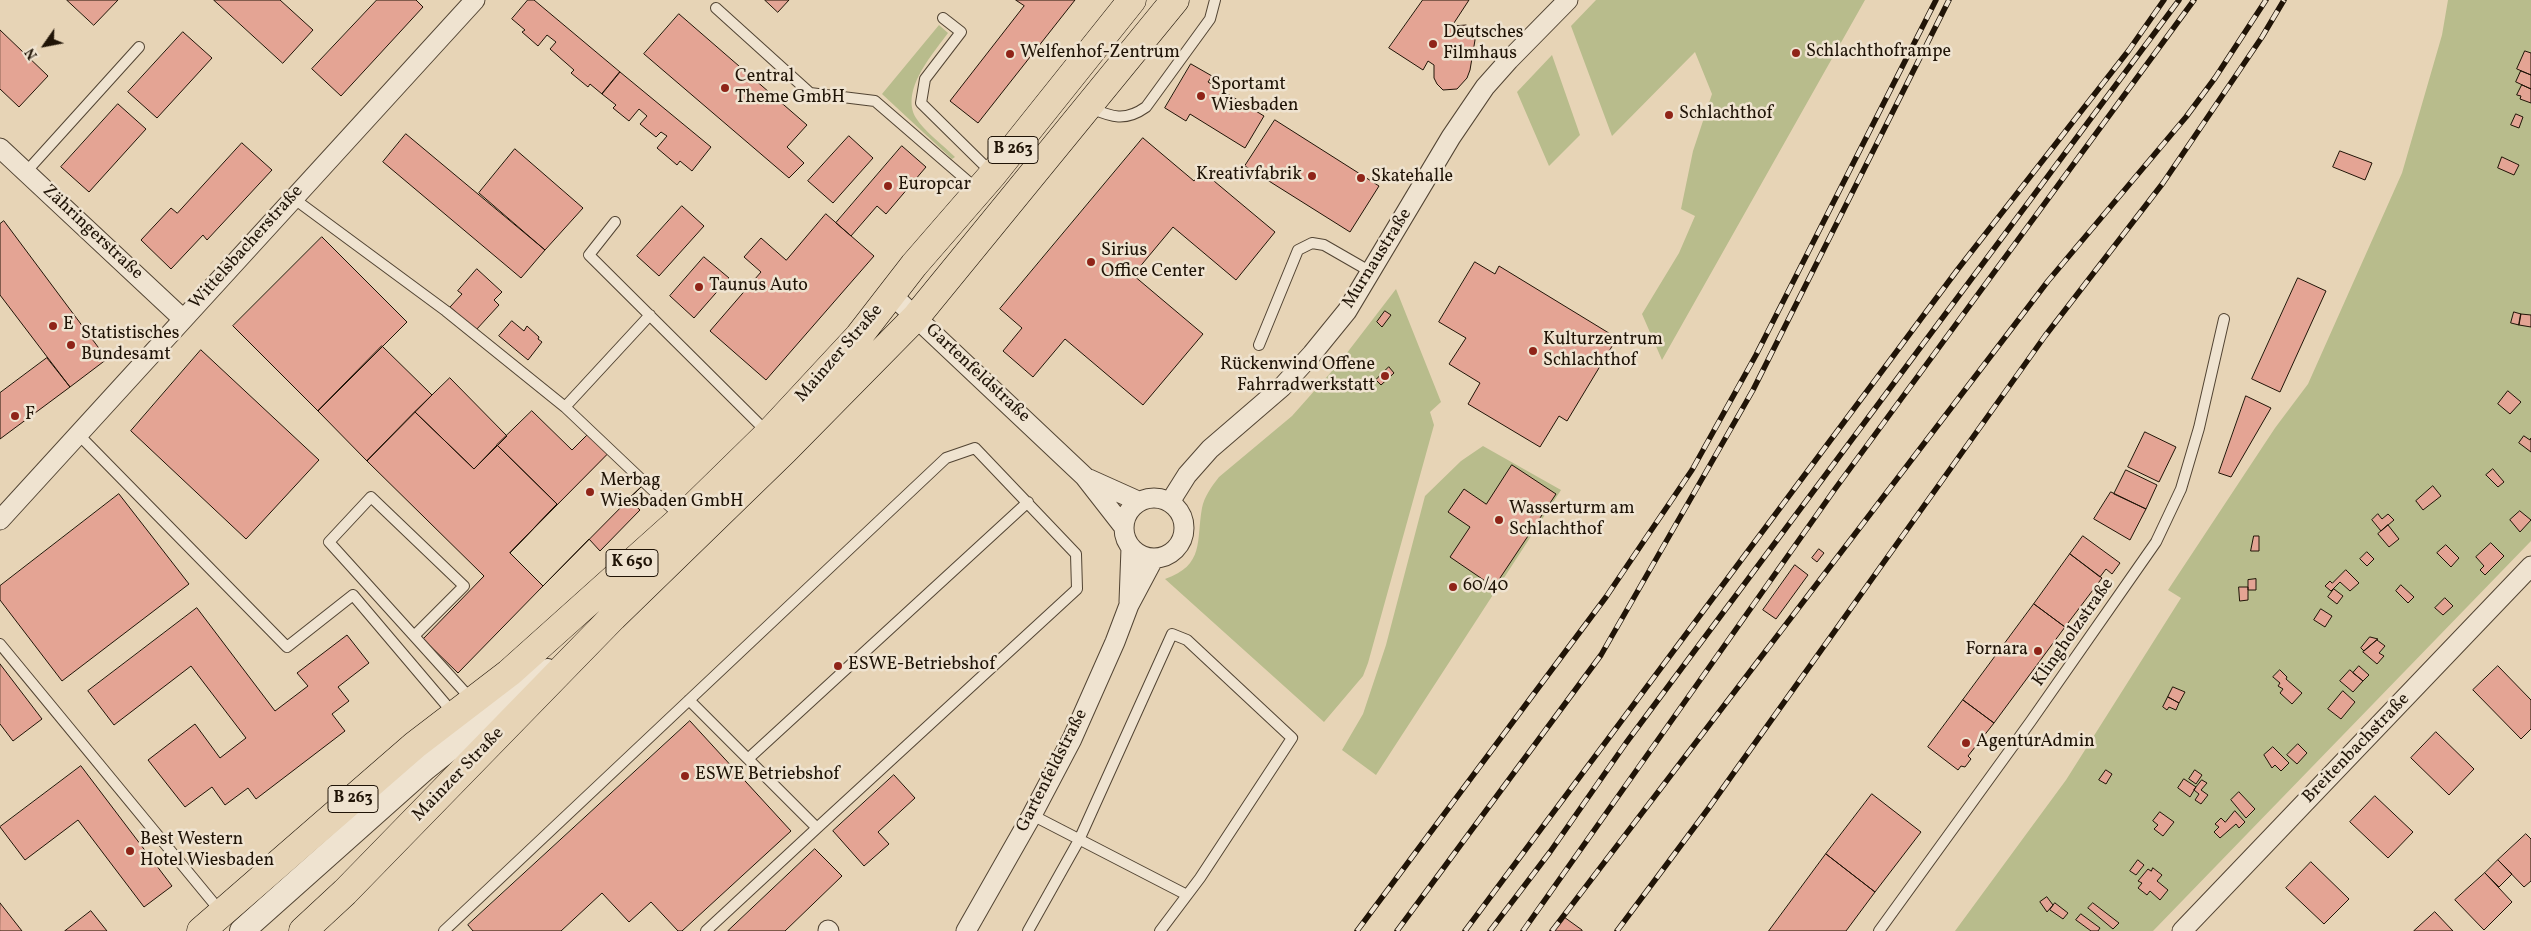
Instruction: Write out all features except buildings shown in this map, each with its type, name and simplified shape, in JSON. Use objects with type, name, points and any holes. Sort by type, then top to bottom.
[{"type":"main road","name":"Mainzer Straße","points":[[303,931],[345,892],[613,617],[785,450],[916,317],[1089,108],[1175,0]]},
{"type":"main road","name":"Mainzer Straße","points":[[201,931],[463,707],[509,672],[722,480],[842,355],[986,182],[1132,1]]},
{"type":"street","name":"Wittelsbacherstraße","points":[[0,520],[77,433],[183,320],[475,0]]},
{"type":"street","name":"Murnaustraße","points":[[1170,502],[1187,475],[1210,449],[1282,387],[1347,311],[1452,137],[1485,87],[1568,0]]},
{"type":"street","name":"Zähringerstraße","points":[[0,148],[183,320]]},
{"type":"street","name":"Gartenfeldstraße","points":[[891,294],[1084,476],[1123,526]]},
{"type":"street","name":"Gartenfeldstraße","points":[[1084,476],[1138,502]]},
{"type":"street","points":[[1157,498],[1170,502],[1181,515],[1184,523],[1181,541],[1170,554],[1154,558],[1145,557],[1131,548],[1126,541],[1123,526],[1129,510],[1138,502],[1157,498]]},
{"type":"street","name":"Gartenfeldstraße","points":[[1128,605],[1131,548]]},
{"type":"street","name":"Gartenfeldstraße","points":[[966,931],[1032,815],[1072,739],[1115,642],[1128,605],[1154,558]]},
{"type":"street","name":"Breitenbachstraße","points":[[2182,931],[2531,566]]},
{"type":"street","name":"Mainzer Straße","points":[[242,931],[426,768],[613,617]]},
{"type":"street","name":"Mainzer Straße","points":[[426,768],[509,672]]},
{"type":"lane","points":[[1089,108],[1111,117],[1123,118],[1135,115],[1146,107],[1210,19],[1216,0]]},
{"type":"lane","points":[[716,8],[810,93],[875,101],[986,182]]},
{"type":"lane","points":[[943,18],[961,32],[925,79],[921,103],[986,182]]},
{"type":"lane","points":[[26,172],[139,47]]},
{"type":"lane","points":[[293,198],[446,311],[565,407],[682,518]]},
{"type":"lane","points":[[615,222],[589,255],[769,433]]},
{"type":"lane","points":[[1259,345],[1298,250],[1312,243],[1324,246],[1371,272]]},
{"type":"lane","points":[[565,407],[650,315]]},
{"type":"lane","name":"Klingholzstraße","points":[[1879,931],[2031,721],[2156,542],[2181,489],[2199,428],[2224,319]]},
{"type":"lane","points":[[77,433],[287,647],[353,596],[463,707]]},
{"type":"lane","points":[[444,931],[946,458],[975,448],[1076,554],[1077,589],[706,931]]},
{"type":"lane","points":[[414,636],[464,586],[371,498],[329,542],[414,636],[463,707]]},
{"type":"lane","points":[[749,758],[1028,502]]},
{"type":"lane","points":[[1028,931],[1079,840],[1172,634],[1187,640],[1292,738],[1187,895],[1160,931]]},
{"type":"lane","points":[[0,644],[222,913]]},
{"type":"lane","points":[[690,700],[817,828]]},
{"type":"lane","points":[[1032,815],[1187,895]]},
{"type":"green space","points":[[1596,0],[1865,0],[1662,360],[1642,314],[1679,253],[1695,216],[1681,209],[1693,151],[1712,94],[1695,52],[1612,136],[1571,26]]},
{"type":"green space","points":[[2448,0],[2531,0],[2531,541],[2153,931],[1955,931],[2066,780],[2181,598],[2168,590],[2275,428],[2308,384],[2402,173],[2442,35]]},
{"type":"green space","points":[[939,25],[948,33],[920,73],[912,96],[912,107],[920,123],[955,157],[952,159],[882,94]]},
{"type":"green space","points":[[1552,55],[1580,135],[1549,166],[1517,92]]},
{"type":"green space","points":[[1396,289],[1441,402],[1430,412],[1434,425],[1368,663],[1363,676],[1324,722],[1165,579],[1187,567],[1193,559],[1198,541],[1203,504],[1219,477],[1292,416],[1340,362]]},
{"type":"green space","points":[[1483,446],[1561,490],[1376,775],[1342,750],[1363,714],[1386,645],[1425,496],[1461,461]]},
{"type":"railway","points":[[1357,931],[1606,597],[1692,470],[1756,355],[1936,0]]},
{"type":"railway","points":[[1397,931],[1601,655],[1753,390],[1949,0]]},
{"type":"railway","points":[[1465,931],[1958,269],[2129,50],[2164,0]]},
{"type":"railway","points":[[1490,931],[1550,852],[1626,743],[2179,0]]},
{"type":"railway","points":[[1523,931],[1835,489],[2194,0]]},
{"type":"railway","points":[[1552,931],[2048,281],[2186,117],[2215,78],[2266,0]]},
{"type":"railway","points":[[1617,931],[1708,809],[2045,336],[2163,183],[2262,37],[2284,0]]},
{"type":"place","name":"Deutsches Filmhaus","points":[[1433,44]]},
{"type":"place","name":"Schlachthoframpe","points":[[1796,53]]},
{"type":"place","name":"Welfenhof-Zentrum","points":[[1010,54]]},
{"type":"place","name":"Central Theme GmbH","points":[[725,88]]},
{"type":"place","name":"Sportamt Wiesbaden","points":[[1201,96]]},
{"type":"place","name":"Schlachthof","points":[[1669,115]]},
{"type":"place","name":"Kreativfabrik","points":[[1312,176]]},
{"type":"place","name":"Skatehalle","points":[[1361,178]]},
{"type":"place","name":"Europcar","points":[[888,186]]},
{"type":"place","name":"Sirius Office Center","points":[[1091,262]]},
{"type":"place","name":"Taunus Auto","points":[[699,287]]},
{"type":"place","name":"E","points":[[53,326]]},
{"type":"place","name":"Statistisches Bundesamt","points":[[71,345]]},
{"type":"place","name":"Kulturzentrum Schlachthof","points":[[1533,351]]},
{"type":"place","name":"Rückenwind Offene Fahrradwerkstatt","points":[[1385,376]]},
{"type":"place","name":"F","points":[[15,416]]},
{"type":"place","name":"Merbag Wiesbaden GmbH","points":[[590,492]]},
{"type":"place","name":"Wasserturm am Schlachthof","points":[[1499,520]]},
{"type":"place","name":"60/40","points":[[1453,587]]},
{"type":"place","name":"Fornara","points":[[2038,651]]},
{"type":"place","name":"ESWE-Betriebshof","points":[[838,666]]},
{"type":"place","name":"AgenturAdmin","points":[[1966,743]]},
{"type":"place","name":"ESWE Betriebshof","points":[[685,776]]},
{"type":"place","name":"Best Western Hotel Wiesbaden","points":[[130,851]]}]
